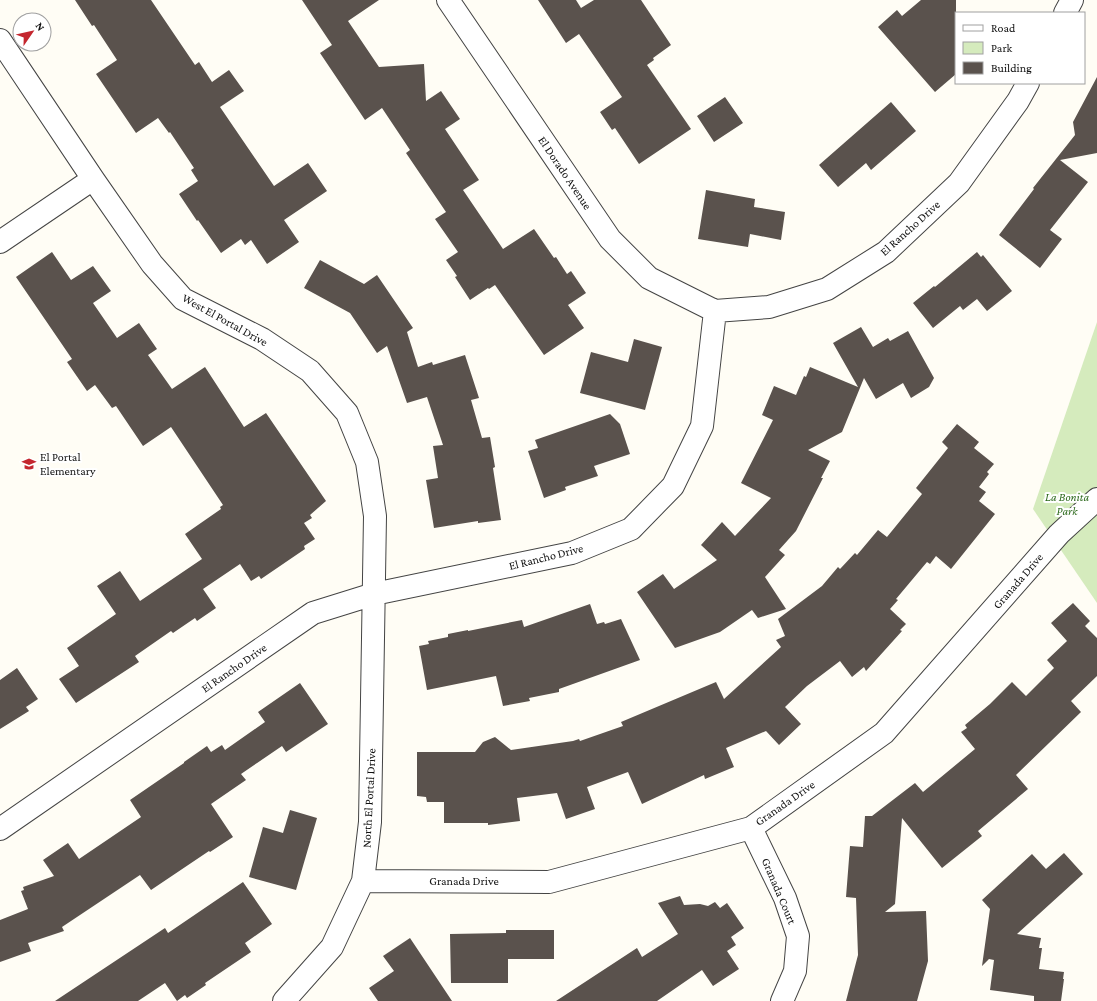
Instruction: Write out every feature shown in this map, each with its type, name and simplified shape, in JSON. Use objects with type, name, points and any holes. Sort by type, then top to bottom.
[{"type":"street","name":"El Dorado Avenue","points":[[448,0],[610,239],[649,278],[715,311]]},
{"type":"street","points":[[1066,12],[1072,0]]},
{"type":"street","name":"West El Portal Drive","points":[[0,40],[152,264],[184,299],[262,339],[310,371],[347,413],[367,462],[375,516],[374,594]]},
{"type":"street","name":"El Rancho Drive","points":[[0,829],[313,613],[374,594],[572,553],[632,529],[673,486],[702,426],[715,311],[769,307],[827,289],[886,252],[958,183],[1018,101],[1027,84]]},
{"type":"street","points":[[0,242],[93,179]]},
{"type":"street","name":"Granada Drive","points":[[363,881],[549,882],[751,828],[884,733],[1059,534],[1097,499]]},
{"type":"street","name":"North El Portal Drive","points":[[284,1001],[332,947],[363,881],[370,822],[374,594]]},
{"type":"street","name":"Granada Court","points":[[751,828],[785,898],[798,936],[795,971],[782,1001]]},
{"type":"green space","name":"La Bonita Park","points":[[1097,322],[1097,603],[1033,509]]},
{"type":"building","points":[[75,0],[151,0],[195,65],[199,62],[212,82],[229,70],[244,91],[220,107],[274,186],[308,163],[327,191],[284,220],[299,242],[267,264],[251,240],[245,245],[241,239],[221,253],[179,194],[198,181],[191,170],[194,168],[170,132],[169,133],[158,118],[136,133],[96,74],[117,60],[94,25],[92,26]]},
{"type":"building","points":[[302,0],[379,0],[348,21],[379,67],[424,64],[426,101],[441,91],[460,119],[445,129],[479,180],[463,190],[503,249],[534,229],[567,274],[571,271],[586,293],[568,305],[584,328],[544,355],[495,285],[470,300],[455,277],[457,276],[446,260],[458,252],[435,219],[446,212],[406,153],[410,150],[382,108],[365,120],[320,53],[332,45]]},
{"type":"building","points":[[538,0],[576,0],[581,8],[594,0],[641,0],[671,45],[653,58],[654,60],[647,65],[691,129],[639,164],[615,128],[612,130],[600,112],[622,97],[579,34],[566,43]]},
{"type":"building","points":[[921,0],[956,0],[955,75],[935,92],[878,27],[897,10],[902,16]]},
{"type":"building","points":[[1097,77],[1097,153],[1060,160],[1088,182],[1050,230],[1062,239],[1040,268],[999,235],[1034,189],[1033,188],[1075,135],[1073,122]]},
{"type":"building","points":[[725,97],[743,123],[714,142],[697,116]]},
{"type":"building","points":[[891,102],[916,131],[871,170],[866,163],[838,187],[819,165]]},
{"type":"building","points":[[706,190],[755,199],[754,207],[785,212],[781,240],[750,234],[748,247],[698,239]]},
{"type":"building","points":[[52,252],[71,280],[93,266],[111,291],[93,303],[117,338],[139,323],[157,349],[148,355],[172,389],[205,367],[244,427],[266,413],[326,501],[310,515],[312,518],[304,523],[315,539],[304,546],[305,549],[261,579],[259,576],[251,581],[240,564],[203,589],[216,608],[197,621],[195,618],[173,633],[171,631],[135,656],[139,662],[76,703],[59,679],[79,666],[67,648],[116,614],[97,586],[120,571],[140,601],[202,559],[185,534],[221,509],[220,507],[223,505],[171,427],[143,446],[116,406],[112,408],[95,385],[87,391],[67,362],[72,359],[16,277]]},
{"type":"building","points":[[977,252],[981,257],[983,255],[1012,291],[987,311],[977,299],[963,310],[960,306],[933,328],[913,303]]},
{"type":"building","points":[[320,260],[364,284],[377,275],[413,328],[407,332],[418,367],[432,362],[433,365],[465,355],[479,398],[471,400],[482,438],[490,437],[501,520],[478,523],[478,521],[434,528],[426,480],[438,478],[433,446],[443,445],[427,397],[407,403],[387,346],[377,353],[350,313],[304,288]]},
{"type":"building","points":[[861,327],[873,347],[888,338],[890,341],[908,331],[934,378],[929,387],[911,398],[903,383],[876,399],[864,378],[842,432],[808,450],[830,461],[796,531],[779,550],[785,555],[765,577],[786,609],[758,618],[752,610],[720,632],[675,648],[637,592],[663,574],[674,589],[717,560],[701,545],[722,522],[735,536],[771,498],[741,483],[773,420],[762,415],[774,386],[796,395],[804,376],[806,377],[810,367],[858,387],[833,343]]},
{"type":"building","points":[[634,339],[662,347],[645,410],[580,393],[591,352],[628,362]]},
{"type":"building","points":[[610,414],[620,424],[630,454],[594,466],[598,476],[565,487],[566,490],[544,498],[528,451],[538,448],[535,440]]},
{"type":"building","points":[[957,424],[979,442],[974,448],[994,464],[987,472],[989,474],[979,487],[986,492],[979,501],[995,514],[951,569],[936,556],[930,564],[927,562],[896,599],[898,600],[890,609],[906,624],[900,630],[902,631],[866,671],[864,667],[852,677],[840,661],[807,686],[785,707],[801,724],[779,745],[766,731],[726,748],[734,767],[705,779],[704,775],[642,804],[628,772],[587,787],[595,809],[566,819],[557,793],[517,798],[520,821],[488,825],[488,823],[444,823],[444,802],[427,802],[426,797],[417,796],[417,752],[475,752],[483,742],[495,737],[511,750],[579,739],[580,741],[623,726],[621,722],[716,682],[724,699],[781,647],[776,640],[785,636],[778,619],[822,586],[838,567],[840,569],[855,553],[857,555],[878,530],[887,537],[922,494],[916,488],[948,448],[942,442]]},
{"type":"building","points":[[1073,603],[1090,621],[1085,626],[1097,638],[1097,676],[1071,701],[1081,712],[1016,775],[1028,789],[978,831],[982,836],[942,868],[902,818],[895,904],[885,912],[926,911],[928,961],[917,1001],[846,1001],[858,955],[856,898],[846,897],[850,846],[863,847],[865,816],[872,816],[915,783],[923,792],[975,749],[961,732],[967,728],[965,725],[990,704],[1012,682],[1026,696],[1054,668],[1047,660],[1067,641],[1051,623]]},
{"type":"building","points":[[590,604],[597,624],[604,622],[605,624],[621,619],[640,660],[559,689],[559,692],[529,698],[530,701],[503,706],[496,676],[427,690],[419,646],[429,644],[428,641],[448,637],[448,634],[522,620],[524,627]]},
{"type":"building","points":[[17,668],[38,699],[26,707],[29,711],[0,729],[0,680]]},
{"type":"building","points":[[300,683],[328,724],[286,752],[282,746],[241,774],[246,780],[211,804],[233,837],[210,852],[209,851],[151,890],[140,875],[62,927],[64,931],[28,943],[31,951],[0,962],[0,920],[28,909],[21,891],[24,890],[23,887],[54,876],[43,860],[68,843],[79,859],[141,817],[130,800],[207,746],[211,752],[222,745],[225,750],[265,722],[258,712]]},
{"type":"building","points":[[290,810],[317,818],[296,890],[249,877],[263,827],[283,833]]},
{"type":"building","points":[[1064,853],[1083,874],[1017,934],[1041,938],[1039,948],[1042,948],[1039,969],[1064,972],[1061,1001],[1034,1001],[1034,996],[990,990],[994,960],[989,959],[982,966],[990,909],[982,900],[1032,854],[1046,869]]},
{"type":"building","points":[[243,882],[272,924],[245,943],[251,952],[205,983],[206,985],[187,998],[185,995],[177,1001],[165,983],[138,1001],[55,1001],[165,928],[168,933]]},
{"type":"building","points":[[680,896],[684,905],[700,904],[708,906],[715,902],[720,908],[727,903],[744,928],[731,937],[736,945],[727,951],[739,969],[713,986],[702,970],[657,1001],[556,1001],[637,948],[642,957],[678,934],[658,903]]},
{"type":"building","points":[[506,930],[554,930],[554,959],[508,959],[508,983],[451,983],[450,934],[506,933]]},
{"type":"building","points":[[410,938],[452,1001],[378,1001],[369,988],[394,971],[383,956]]},
{"type":"place","name":"El Portal Elementary","points":[[29,464]]}]
